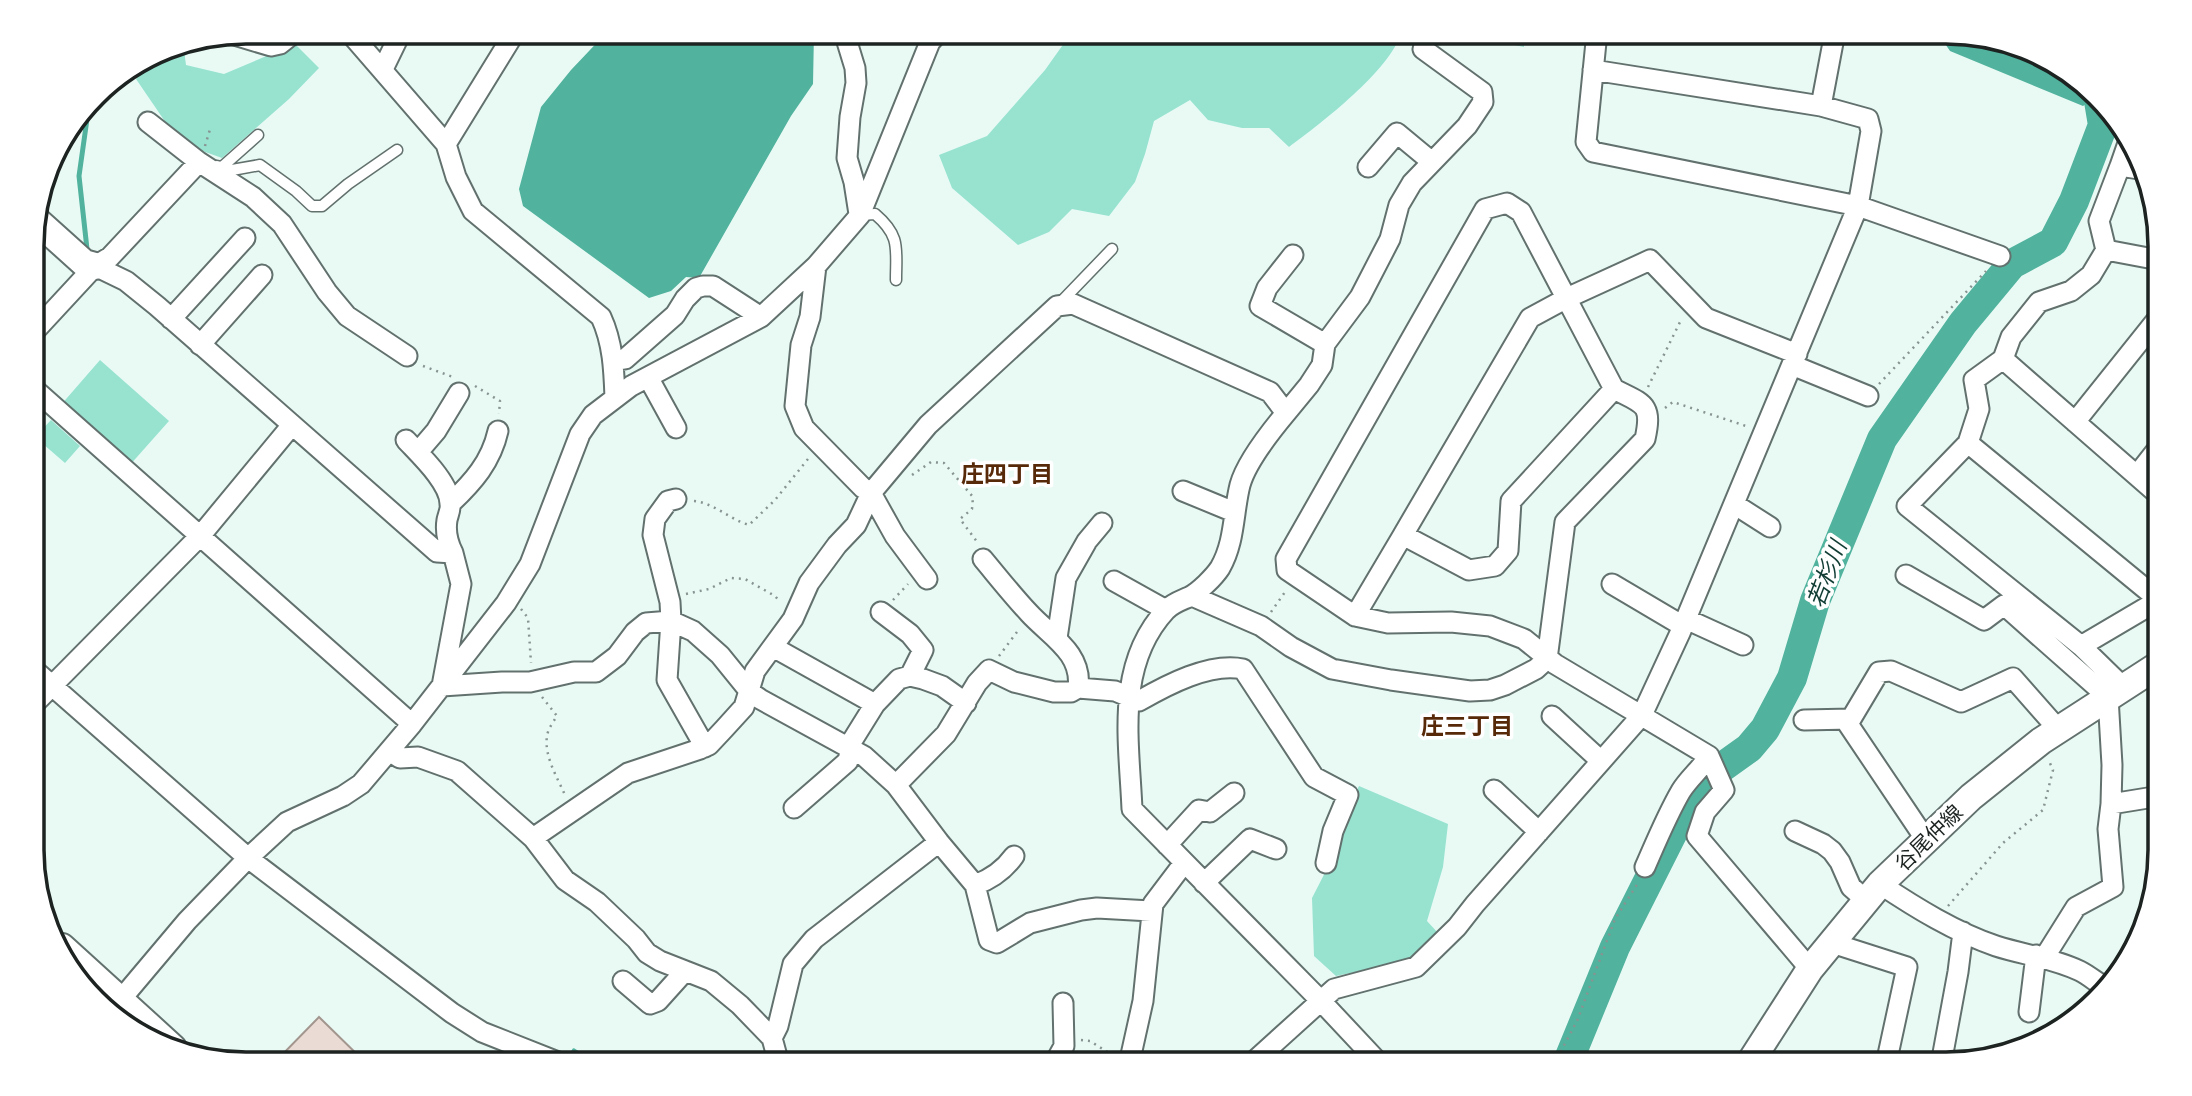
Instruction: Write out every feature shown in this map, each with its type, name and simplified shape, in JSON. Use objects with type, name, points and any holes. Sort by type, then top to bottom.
[{"type":"main road","points":[[45,228],[83,262],[95,266]]},
{"type":"main road","name":"谷尾仲線","points":[[1757,1052],[1810,968],[1874,892],[1926,840],[1971,797],[2049,735],[2148,672]]},
{"type":"main road","points":[[82,969],[114,1003]]},
{"type":"main road","points":[[118,1007],[134,1019]]},
{"type":"street","points":[[360,44],[446,144],[456,177],[473,211],[601,317],[609,334],[615,398]]},
{"type":"street","points":[[383,69],[395,44]]},
{"type":"street","points":[[446,144],[508,44]]},
{"type":"street","points":[[848,44],[855,68],[856,83],[847,158],[860,215]]},
{"type":"street","points":[[116,1005],[187,921],[287,822],[343,796],[361,784],[442,686],[511,596],[530,564],[580,434],[593,415],[648,377],[761,317],[816,266],[860,215],[929,44]]},
{"type":"street","points":[[1596,44],[1586,142],[1593,152],[1858,206],[2000,256]]},
{"type":"street","points":[[1821,106],[1833,44]]},
{"type":"street","points":[[1369,1052],[1132,809],[1129,697],[1134,662],[1145,638],[1173,603],[1192,596],[1219,570],[1232,541],[1234,512],[1241,481],[1267,435],[1309,385],[1322,365],[1325,344],[1360,297],[1390,239],[1399,205],[1412,183],[1467,126],[1483,102],[1482,92],[1423,49]]},
{"type":"street","points":[[1267,1052],[1334,989],[1416,967],[1457,927],[1642,715],[1685,623],[1858,206],[1871,131],[1868,119],[1821,106],[1593,69]]},
{"type":"street","points":[[148,122],[200,162],[253,197],[282,224],[327,292],[348,316],[407,356]]},
{"type":"street","points":[[1368,167],[1397,133],[1432,162]]},
{"type":"street","points":[[44,321],[95,266],[110,257],[200,162]]},
{"type":"street","points":[[2029,1012],[2040,957],[2076,907],[2113,887],[2108,829],[2116,692],[2081,646],[1907,506],[1968,443],[1979,409],[1975,380],[2003,359],[2011,337],[2039,302],[2071,290],[2091,275],[2106,250],[2099,221],[2129,168]]},
{"type":"street","points":[[1192,596],[1261,626],[1332,670],[1470,691],[1490,690],[1536,669],[1547,659],[1565,522],[1645,439],[1649,422],[1647,411],[1640,403],[1614,389],[1521,212],[1507,203],[1485,209],[1286,559],[1287,570],[1355,615],[1388,623],[1451,622],[1490,626],[1524,639],[1547,659],[1709,756],[1724,790],[1705,812],[1697,836],[1810,968]]},
{"type":"street","points":[[171,319],[245,238]]},
{"type":"street","points":[[2106,250],[2148,258]]},
{"type":"street","points":[[1293,255],[1267,288],[1260,306],[1325,344]]},
{"type":"street","points":[[1355,615],[1530,318],[1566,298],[1650,260],[1706,318],[1868,396]]},
{"type":"street","points":[[95,266],[126,281],[437,552],[453,553]]},
{"type":"street","points":[[816,266],[810,317],[801,345],[795,406],[804,428],[821,446],[863,488],[876,488]]},
{"type":"street","points":[[201,345],[262,275]]},
{"type":"street","points":[[613,361],[625,359],[675,314],[696,288],[713,286],[761,317]]},
{"type":"street","points":[[533,838],[628,773],[705,747],[724,729],[744,708],[755,671],[796,613],[809,583],[837,545],[856,525],[876,488],[928,425],[1057,306],[1073,304],[1270,391],[1286,413]]},
{"type":"street","points":[[2075,422],[2148,331]]},
{"type":"street","points":[[2003,359],[2148,485]]},
{"type":"street","points":[[648,377],[676,428]]},
{"type":"street","points":[[1403,535],[1469,570],[1495,566],[1508,551],[1511,501],[1614,389]]},
{"type":"street","points":[[451,503],[438,475],[412,446],[436,431],[459,393]]},
{"type":"street","points":[[44,398],[412,723]]},
{"type":"street","points":[[44,694],[201,536],[292,425]]},
{"type":"street","points":[[442,686],[461,584],[448,543],[446,523],[451,503],[487,462],[498,431]]},
{"type":"street","points":[[1968,443],[2148,590]]},
{"type":"street","points":[[2137,475],[2148,461]]},
{"type":"street","points":[[876,488],[895,536],[924,575]]},
{"type":"street","points":[[1183,491],[1234,512]]},
{"type":"street","points":[[676,499],[668,501],[655,519],[653,535],[668,596],[671,621],[667,680],[705,747]]},
{"type":"street","points":[[1734,504],[1770,527]]},
{"type":"street","points":[[1057,638],[1066,578],[1087,541],[1102,523]]},
{"type":"street","points":[[983,559],[1030,614],[1068,649],[1080,678],[1078,688]]},
{"type":"street","points":[[1906,575],[1984,620],[2004,605],[2116,692]]},
{"type":"street","points":[[1114,581],[1166,610]]},
{"type":"street","points":[[1612,584],[1685,623],[1743,645]]},
{"type":"street","points":[[2081,646],[2148,607]]},
{"type":"street","points":[[881,612],[910,634],[923,650],[910,676]]},
{"type":"street","points":[[442,686],[502,681],[530,682],[574,672],[596,672],[617,656],[635,632],[646,623],[671,621],[693,631],[720,654],[750,692],[864,756],[896,785],[975,885],[989,940],[997,943],[1030,923],[1081,910],[1097,908],[1151,912]]},
{"type":"street","points":[[773,647],[875,704]]},
{"type":"street","points":[[896,785],[946,734],[977,683],[989,670],[1014,682],[1054,692],[1071,692],[1078,688],[1115,691],[1139,701],[1181,678],[1232,667],[1243,670],[1314,777],[1348,795],[1333,831],[1326,863]]},
{"type":"street","points":[[1926,840],[1848,724],[1879,672],[1891,671],[1961,702],[2013,678],[2049,735]]},
{"type":"street","points":[[794,808],[848,761],[852,741],[875,704],[899,680],[910,676],[942,686],[966,703]]},
{"type":"street","points":[[44,678],[248,858],[452,1013],[482,1032],[532,1052]]},
{"type":"street","points":[[1552,716],[1601,761]]},
{"type":"street","points":[[1804,720],[1851,719]]},
{"type":"street","points":[[389,751],[400,758],[418,757],[457,771],[533,838],[565,880],[597,902],[647,953],[660,961],[711,981],[740,1005],[772,1038],[776,1052]]},
{"type":"street","points":[[1644,867],[1681,793],[1709,756]]},
{"type":"street","points":[[1494,790],[1539,832]]},
{"type":"street","points":[[1167,845],[1199,810],[1210,812],[1234,793]]},
{"type":"street","points":[[2111,804],[2148,798]]},
{"type":"street","points":[[1795,831],[1832,851],[1851,887],[1874,892],[1921,911],[1995,946],[2040,957],[2080,971],[2099,983]]},
{"type":"street","points":[[1204,883],[1250,839],[1276,849]]},
{"type":"street","points":[[772,1038],[778,1026],[793,964],[814,939],[939,842]]},
{"type":"street","points":[[975,885],[987,881],[1007,866],[1014,856]]},
{"type":"street","points":[[1132,1052],[1143,1001],[1153,904],[1184,863]]},
{"type":"street","points":[[1943,1052],[1963,932]]},
{"type":"street","points":[[1832,943],[1907,967],[1889,1052]]},
{"type":"street","points":[[623,981],[650,1004],[658,1001],[685,971]]},
{"type":"street","points":[[1061,1052],[1064,1046],[1063,1003]]},
{"type":"lane","points":[[222,167],[258,135]]},
{"type":"lane","points":[[200,162],[232,170],[260,165],[312,206],[322,206],[397,150]]},
{"type":"lane","points":[[860,215],[875,214],[887,224],[895,237],[896,281]]},
{"type":"lane","points":[[1057,306],[1112,249]]},
{"type":"path","points":[[1868,396],[2000,256]]},
{"type":"path","points":[[1640,403],[1690,302]]},
{"type":"path","points":[[1649,422],[1672,402],[1764,432]]},
{"type":"path","points":[[676,499],[705,502],[734,521],[749,525],[775,500],[821,446]]},
{"type":"path","points":[[876,488],[903,480],[931,462],[943,463],[973,497],[972,509],[960,519],[978,541],[983,559]]},
{"type":"path","points":[[881,612],[924,575]]},
{"type":"path","points":[[1261,626],[1296,576]]},
{"type":"path","points":[[668,596],[709,589],[731,578],[746,579],[775,596],[785,607],[796,613]]},
{"type":"path","points":[[511,596],[528,618],[530,682],[557,716],[547,733],[548,757],[573,810]]},
{"type":"path","points":[[989,670],[1019,630],[1023,618],[1030,614]]},
{"type":"path","points":[[1937,919],[2003,843],[2043,810],[2053,770],[2049,735]]},
{"type":"path","points":[[1560,1052],[1577,1021],[1615,919],[1636,886],[1644,867]]},
{"type":"path","points":[[1064,1039],[1090,1041],[1109,1052]]},
{"type":"shaded area","points":[[295,44],[319,68],[289,99],[222,158],[183,144],[136,79],[145,71],[184,53],[186,65],[224,74]]},
{"type":"shaded area","points":[[596,44],[814,44],[813,84],[791,116],[699,278],[686,277],[671,291],[649,298],[523,206],[519,189],[541,107]]},
{"type":"shaded area","points":[[1063,44],[1396,44],[1384,63],[1353,95],[1289,147],[1269,128],[1242,128],[1208,120],[1190,100],[1154,121],[1135,182],[1109,216],[1072,209],[1049,232],[1018,245],[952,188],[939,155],[987,136],[1045,70]]},
{"type":"shaded area","points":[[1945,44],[1973,45],[2024,59],[2059,78],[2088,102],[2083,106],[1950,51]]},
{"type":"shaded area","points":[[100,360],[169,421],[129,466],[60,406]]},
{"type":"shaded area","points":[[51,420],[80,446],[65,463],[44,445],[44,427]]},
{"type":"shaded area","points":[[1359,786],[1448,824],[1443,867],[1427,921],[1438,933],[1412,960],[1336,976],[1314,956],[1312,898],[1331,861],[1336,833]]},
{"type":"building","points":[[319,1017],[355,1052],[285,1052]]},
{"type":"waterway","name":"若杉川","points":[[1572,1052],[1615,947],[1677,824],[1707,778],[1749,748],[1765,729],[1792,678],[1815,601],[1882,439],[1963,323],[2012,264],[2053,242],[2074,201],[2103,125],[2102,117]]},
{"type":"waterway","points":[[87,121],[79,176],[87,249],[90,253]]},
{"type":"district","name":"庄四丁目","points":[[1007,474]]},
{"type":"district","name":"庄三丁目","points":[[1467,726]]}]
